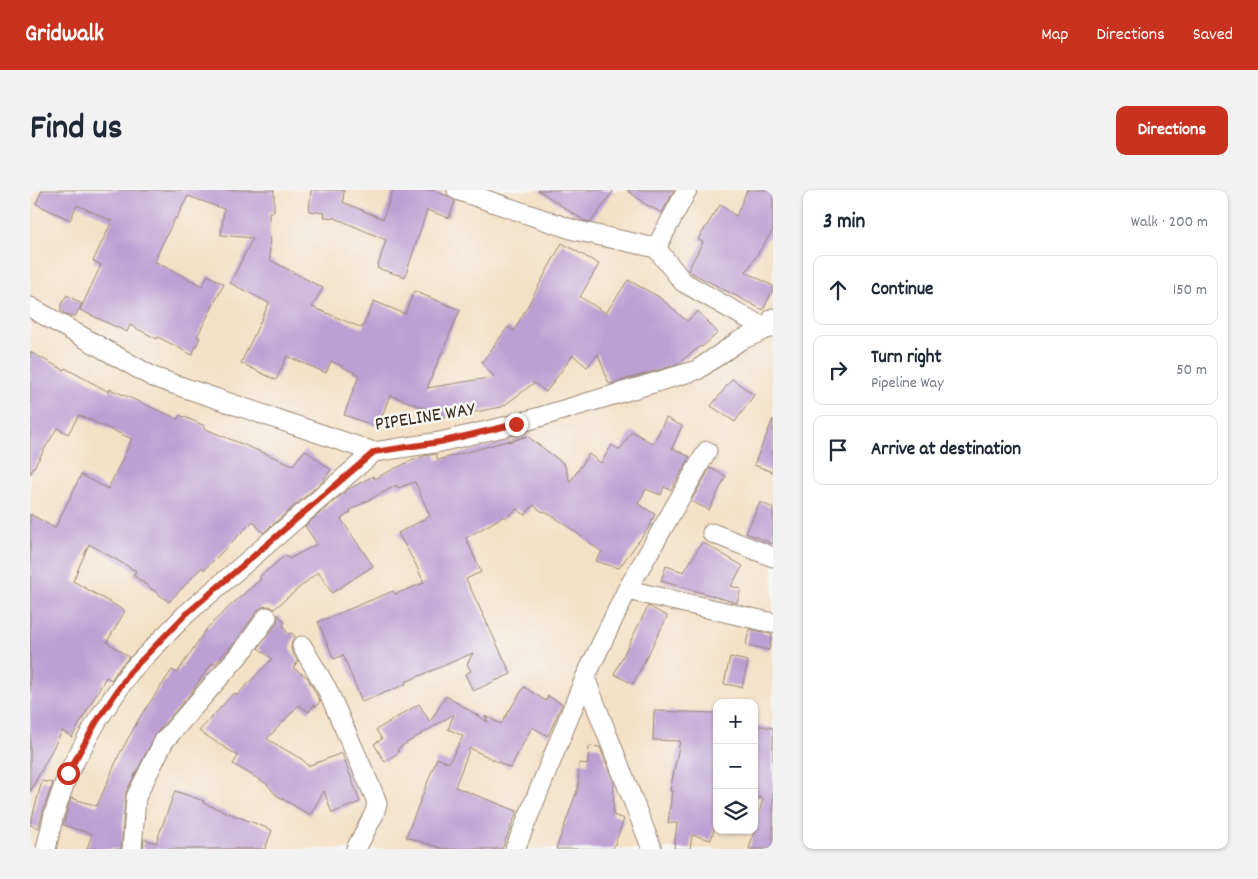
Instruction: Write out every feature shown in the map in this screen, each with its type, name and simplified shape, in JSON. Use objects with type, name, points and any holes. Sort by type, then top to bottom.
[{"type":"street","points":[[457,190],[574,230],[656,248],[683,282],[771,325]]},
{"type":"street","points":[[656,248],[687,190]]},
{"type":"street","name":"PIPELINE WAY","points":[[30,307],[153,378],[374,452],[440,442],[516,424],[697,370],[739,341],[771,325]]},
{"type":"street","points":[[515,849],[585,678],[627,590],[707,451]]},
{"type":"street","points":[[46,849],[54,814],[68,773],[97,721],[130,672],[185,615],[374,452]]},
{"type":"street","points":[[712,533],[773,557]]},
{"type":"street","points":[[627,590],[773,623]]},
{"type":"street","points":[[132,849],[136,797],[164,741],[245,648],[267,617]]},
{"type":"street","points":[[302,646],[327,689],[375,797],[374,814],[356,849]]},
{"type":"street","points":[[585,678],[652,849]]},
{"type":"building","points":[[42,190],[274,190],[274,212],[269,212],[270,260],[323,288],[312,307],[362,328],[374,301],[405,314],[414,291],[460,310],[427,388],[494,377],[482,362],[508,327],[514,331],[562,243],[599,264],[580,297],[606,313],[628,280],[659,297],[687,321],[698,311],[718,333],[676,365],[609,384],[598,354],[587,367],[573,355],[546,392],[534,383],[502,407],[447,417],[425,411],[426,409],[390,395],[378,427],[344,415],[359,375],[331,361],[326,373],[287,356],[276,380],[241,363],[269,303],[230,283],[253,238],[221,235],[224,209],[188,196],[154,261],[202,286],[208,275],[224,284],[197,337],[200,338],[192,355],[130,325],[127,332],[80,310],[101,265],[93,261],[112,221],[77,205],[70,220],[36,204]]},
{"type":"building","points":[[311,190],[344,190],[343,202],[383,219],[393,190],[431,190],[448,196],[455,201],[449,218],[427,210],[405,277],[377,268],[386,240],[335,218],[324,217],[325,213],[309,211]]},
{"type":"building","points":[[538,190],[614,190],[591,222],[583,220]]},
{"type":"building","points":[[627,190],[674,190],[662,213],[645,204]]},
{"type":"building","points":[[747,190],[773,190],[773,230],[746,272],[773,286],[773,290],[763,310],[688,270],[703,242],[698,239],[720,205],[736,216]]},
{"type":"building","points":[[67,295],[82,304],[75,316],[68,316],[61,311],[61,304]]},
{"type":"building","points":[[30,352],[64,370],[65,368],[109,392],[110,389],[178,419],[180,415],[205,426],[203,428],[293,465],[305,450],[331,470],[323,481],[263,533],[253,521],[204,570],[202,567],[169,602],[133,575],[136,571],[89,544],[73,581],[125,611],[107,642],[129,657],[111,680],[106,677],[72,737],[62,731],[30,792],[30,514],[55,528],[81,475],[108,489],[132,439],[79,415],[68,434],[57,428],[30,474]]},
{"type":"building","points":[[732,379],[754,395],[735,422],[711,406]]},
{"type":"building","points":[[666,418],[682,426],[672,448],[690,457],[671,490],[664,487],[661,495],[646,489],[638,504],[655,514],[650,526],[619,568],[595,561],[602,552],[562,522],[533,505],[525,515],[517,509],[505,518],[504,516],[466,538],[481,572],[466,579],[511,674],[473,691],[465,674],[471,671],[467,664],[473,653],[362,702],[343,655],[334,659],[318,622],[393,591],[395,594],[424,583],[398,533],[430,516],[415,482],[398,488],[397,485],[350,510],[351,512],[341,519],[373,566],[332,593],[318,572],[274,609],[269,606],[258,610],[236,641],[215,665],[212,663],[191,693],[156,734],[126,792],[121,849],[87,849],[92,834],[63,825],[71,798],[97,806],[119,755],[140,717],[172,670],[177,673],[207,628],[261,579],[259,577],[286,555],[289,559],[317,544],[305,526],[347,490],[373,476],[374,479],[424,456],[436,454],[438,460],[527,436],[564,464],[570,482],[589,454],[601,463],[612,445],[620,450],[632,431],[653,444]]},
{"type":"building","points":[[773,419],[773,472],[754,465]]},
{"type":"building","points":[[710,468],[726,476],[709,510],[691,501]]},
{"type":"building","points":[[760,502],[773,508],[773,544],[746,533]]},
{"type":"building","points":[[702,542],[743,566],[731,586],[741,589],[737,603],[661,581],[666,566],[684,572]]},
{"type":"building","points":[[648,606],[667,617],[633,684],[614,674]]},
{"type":"building","points":[[278,614],[285,623],[283,625],[288,634],[292,633],[295,637],[291,647],[298,661],[293,668],[307,677],[320,701],[309,712],[299,705],[267,739],[303,760],[308,766],[342,753],[360,802],[332,813],[324,791],[310,815],[276,795],[267,784],[233,764],[238,756],[199,731],[234,693],[237,695],[272,659],[258,648],[276,624]]},
{"type":"building","points":[[749,629],[772,634],[769,650],[746,645]]},
{"type":"building","points":[[730,657],[748,661],[742,687],[724,684]]},
{"type":"building","points":[[524,687],[546,701],[548,696],[562,704],[548,736],[532,727],[510,768],[470,748],[455,787],[517,811],[502,849],[444,849],[406,837],[437,758],[449,763],[463,736],[448,729],[454,714],[397,749],[399,752],[385,762],[374,744],[382,739],[376,730],[419,704],[430,722],[446,696],[488,722],[485,716],[501,724]]},
{"type":"building","points":[[654,711],[713,713],[713,833],[711,840],[692,835],[690,849],[674,849],[677,823],[668,823],[672,791],[670,791],[680,741],[653,740]]},
{"type":"building","points":[[758,726],[773,728],[773,849],[749,849],[753,834],[758,834],[758,817],[763,799],[758,797]]},
{"type":"building","points":[[589,746],[600,747],[614,783],[613,815],[624,819],[613,849],[556,849],[578,788],[579,763],[588,764]]},
{"type":"building","points":[[42,781],[53,783],[43,810],[39,828],[30,825]]},
{"type":"building","points":[[175,791],[204,801],[203,803],[272,830],[265,849],[143,849],[144,839],[156,843]]},
{"type":"route","points":[[68,773],[97,721],[130,672],[185,615],[374,452],[440,442],[516,424]]}]
